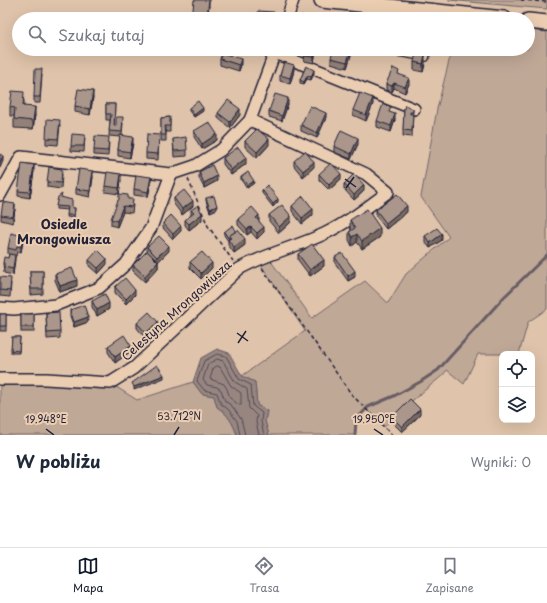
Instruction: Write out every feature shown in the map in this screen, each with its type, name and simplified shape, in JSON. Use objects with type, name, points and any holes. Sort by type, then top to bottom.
[{"type":"main road","points":[[322,0],[376,3],[448,12]]},
{"type":"main road","points":[[535,22],[547,23]]},
{"type":"street","points":[[289,12],[293,0]]},
{"type":"street","points":[[0,195],[21,157],[171,174],[194,166],[221,150],[250,120],[273,56]]},
{"type":"street","points":[[287,56],[414,109]]},
{"type":"street","name":"Celestyna Mrongowiusza","points":[[0,379],[46,379],[110,383],[134,368],[239,269],[256,260],[324,233],[369,207],[388,192],[366,174],[250,120]]},
{"type":"street","points":[[0,308],[14,309],[56,305],[99,288],[126,264],[151,228],[171,174]]},
{"type":"lane","points":[[415,56],[426,58],[426,56]]},
{"type":"path","points":[[521,0],[547,2]]},
{"type":"path","points":[[184,170],[208,226],[239,269]]},
{"type":"path","points":[[256,260],[352,394],[392,435]]},
{"type":"shaded area","points":[[448,0],[547,0],[547,9]]},
{"type":"shaded area","points":[[535,31],[547,32],[547,309],[528,322],[520,351],[499,351],[499,354],[478,354],[464,384],[447,370],[384,427],[366,409],[356,420],[355,435],[269,435],[265,421],[267,411],[257,405],[255,382],[242,376],[305,331],[261,265],[270,260],[312,318],[365,281],[388,303],[406,274],[449,237],[421,197],[437,109],[450,56],[535,56]]},
{"type":"shaded area","points":[[193,382],[202,394],[214,396],[217,407],[230,419],[237,435],[0,435],[0,383],[67,384],[95,388],[113,385],[137,400]]},
{"type":"water","points":[[217,349],[229,353],[242,376],[255,382],[257,405],[267,411],[265,421],[269,435],[237,435],[230,419],[217,407],[214,396],[202,394],[193,382],[201,358]]},
{"type":"building","points":[[194,0],[209,0],[208,12],[193,12]]},
{"type":"building","points":[[221,56],[232,56],[241,59],[239,65],[220,59]]},
{"type":"building","points":[[331,56],[349,56],[347,62],[331,58]]},
{"type":"building","points":[[415,56],[425,56],[423,64],[414,62]]},
{"type":"building","points":[[284,62],[294,65],[290,78],[280,75]]},
{"type":"building","points":[[306,66],[314,70],[311,77],[307,76],[304,82],[300,80]]},
{"type":"building","points":[[393,68],[399,71],[398,74],[409,78],[405,87],[394,83],[392,86],[386,84]]},
{"type":"building","points":[[35,69],[42,69],[40,97],[34,97]]},
{"type":"building","points":[[78,89],[93,91],[90,109],[75,106]]},
{"type":"building","points":[[12,91],[24,92],[23,106],[35,107],[33,121],[14,119],[15,108],[10,107]]},
{"type":"building","points":[[360,93],[373,98],[366,115],[353,110]]},
{"type":"building","points":[[275,94],[288,98],[282,116],[269,111]]},
{"type":"building","points":[[228,100],[240,109],[230,122],[218,113]]},
{"type":"building","points":[[198,101],[203,108],[194,115],[189,108]]},
{"type":"building","points":[[106,104],[115,104],[114,126],[116,126],[116,117],[123,117],[122,132],[109,131],[111,114],[106,114]]},
{"type":"building","points":[[383,104],[391,107],[389,112],[395,114],[391,126],[377,121]]},
{"type":"building","points":[[405,105],[413,109],[413,112],[410,112],[410,114],[413,114],[412,131],[403,130]]},
{"type":"building","points":[[310,106],[326,113],[317,133],[301,125]]},
{"type":"building","points":[[170,117],[170,126],[165,126],[166,135],[161,135],[161,118]]},
{"type":"building","points":[[47,119],[60,120],[58,139],[46,138]]},
{"type":"building","points":[[209,122],[217,134],[202,144],[194,131]]},
{"type":"building","points":[[257,129],[269,139],[257,152],[245,141]]},
{"type":"building","points":[[341,130],[358,138],[351,154],[334,146]]},
{"type":"building","points":[[72,134],[85,135],[84,146],[71,146]]},
{"type":"building","points":[[147,134],[159,135],[158,154],[146,153]]},
{"type":"building","points":[[120,135],[133,137],[130,152],[118,150]]},
{"type":"building","points":[[95,136],[109,137],[108,151],[94,150]]},
{"type":"building","points":[[186,137],[187,150],[174,151],[173,139]]},
{"type":"building","points":[[238,147],[246,158],[231,170],[223,158]]},
{"type":"building","points":[[305,151],[314,162],[303,171],[294,161]]},
{"type":"building","points":[[0,154],[3,156],[0,162]]},
{"type":"building","points":[[22,163],[34,165],[30,192],[18,191]]},
{"type":"building","points":[[331,163],[341,174],[329,185],[319,174]]},
{"type":"building","points":[[212,165],[217,176],[204,183],[199,172]]},
{"type":"building","points":[[49,167],[62,169],[61,183],[47,182]]},
{"type":"building","points":[[79,169],[93,171],[90,191],[76,189]]},
{"type":"building","points":[[107,172],[121,174],[119,188],[105,186]]},
{"type":"building","points":[[248,172],[254,181],[247,185],[241,177]]},
{"type":"building","points":[[354,174],[364,185],[354,195],[344,184]]},
{"type":"building","points":[[136,175],[151,177],[148,192],[134,189]]},
{"type":"building","points":[[267,185],[278,199],[273,204],[262,190]]},
{"type":"building","points":[[184,190],[193,201],[182,209],[174,198]]},
{"type":"building","points":[[62,194],[61,197],[72,200],[72,208],[75,208],[74,215],[67,215],[68,207],[56,206],[58,197]]},
{"type":"building","points":[[119,194],[128,195],[128,199],[133,199],[132,207],[123,206],[117,221],[111,219],[119,200]]},
{"type":"building","points":[[397,194],[407,206],[386,223],[376,210]]},
{"type":"building","points":[[214,196],[217,206],[210,209],[206,198]]},
{"type":"building","points":[[303,196],[313,209],[302,218],[292,206]]},
{"type":"building","points":[[3,202],[15,204],[13,217],[1,215]]},
{"type":"building","points":[[198,205],[202,214],[189,224],[185,220],[194,213],[191,210]]},
{"type":"building","points":[[282,205],[291,216],[279,227],[269,215]]},
{"type":"building","points":[[252,207],[259,215],[256,218],[264,227],[257,233],[251,227],[247,229],[238,219]]},
{"type":"building","points":[[367,209],[380,228],[362,241],[357,234],[352,237],[349,232],[355,228],[350,220]]},
{"type":"building","points":[[171,215],[181,226],[173,234],[163,223]]},
{"type":"building","points":[[233,225],[236,231],[229,236],[229,239],[224,232]]},
{"type":"building","points":[[437,228],[442,234],[430,243],[425,236]]},
{"type":"building","points":[[238,230],[245,239],[234,247],[228,240],[231,238],[229,236]]},
{"type":"building","points":[[11,233],[23,236],[21,247],[17,246],[16,250],[8,248]]},
{"type":"building","points":[[159,236],[169,246],[157,257],[147,247]]},
{"type":"building","points":[[312,244],[324,260],[310,270],[298,254]]},
{"type":"building","points":[[98,250],[107,259],[98,268],[89,260]]},
{"type":"building","points":[[147,251],[158,262],[145,276],[133,265]]},
{"type":"building","points":[[202,252],[212,263],[201,273],[190,262]]},
{"type":"building","points":[[342,253],[355,271],[348,276],[335,257]]},
{"type":"building","points":[[9,254],[15,255],[13,269],[4,267],[4,257],[8,258]]},
{"type":"building","points":[[72,268],[77,280],[60,286],[55,274]]},
{"type":"building","points":[[30,271],[43,271],[43,289],[31,289]]},
{"type":"building","points":[[0,277],[11,278],[10,291],[0,290]]},
{"type":"building","points":[[125,278],[135,290],[126,299],[115,287]]},
{"type":"building","points":[[105,294],[109,303],[97,310],[92,301]]},
{"type":"building","points":[[84,305],[88,317],[74,322],[70,310]]},
{"type":"building","points":[[59,312],[60,332],[47,333],[46,313]]},
{"type":"building","points":[[149,312],[158,322],[146,333],[137,323]]},
{"type":"building","points":[[0,314],[6,314],[6,326],[0,326]]},
{"type":"building","points":[[21,314],[34,314],[34,327],[21,327]]},
{"type":"building","points":[[124,335],[131,346],[115,357],[108,346]]},
{"type":"building","points":[[12,337],[20,337],[19,351],[11,350]]},
{"type":"building","points":[[157,365],[164,375],[134,387],[132,383]]},
{"type":"building","points":[[410,399],[420,409],[402,427],[392,417]]},
{"type":"waterway","points":[[355,435],[356,420],[368,407],[394,396],[438,370],[504,297],[547,255]]},
{"type":"district","name":"Osiedle Mrongowiusza","points":[[64,230]]}]
